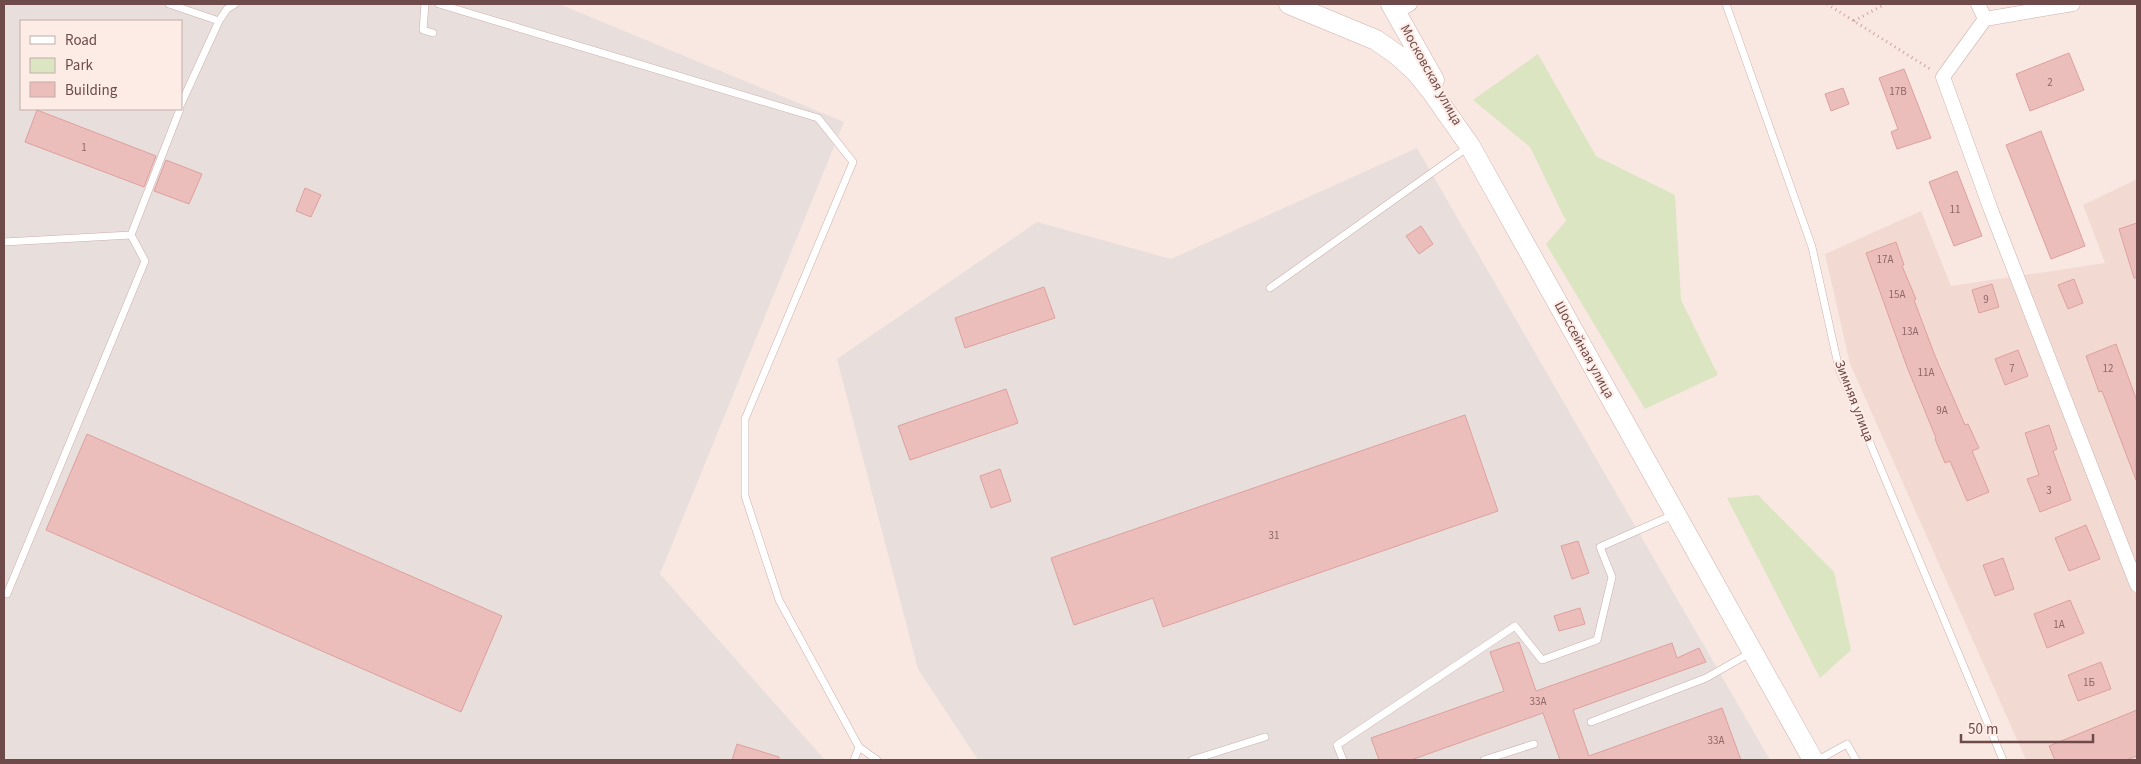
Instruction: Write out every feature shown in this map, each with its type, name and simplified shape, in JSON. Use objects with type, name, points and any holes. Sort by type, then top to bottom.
[{"type":"main road","name":"Шоссейная улица","points":[[1289,4],[1376,40],[1396,54],[1421,78],[1470,146],[1813,760]]},
{"type":"main road","name":"Московская улица","points":[[1399,6],[1470,146]]},
{"type":"street","points":[[1978,4],[1985,20]]},
{"type":"street","points":[[2073,4],[1985,20],[1943,77],[1991,210],[2137,585]]},
{"type":"lane","points":[[169,4],[219,21]]},
{"type":"lane","points":[[182,102],[219,21],[234,4]]},
{"type":"lane","points":[[425,4],[423,30],[433,33]]},
{"type":"lane","points":[[439,4],[818,118],[853,162],[745,419],[745,486],[746,496],[779,600],[859,747],[877,760]]},
{"type":"lane","name":"Зимняя улица","points":[[1726,4],[1812,247],[1839,369],[2003,760]]},
{"type":"lane","points":[[4,593],[7,594],[145,262],[131,235],[180,110]]},
{"type":"lane","points":[[1270,288],[1470,146]]},
{"type":"lane","points":[[4,242],[131,235]]},
{"type":"lane","points":[[1343,760],[1337,745],[1515,626],[1542,660],[1597,640],[1612,577],[1600,547],[1675,514]]},
{"type":"lane","points":[[1591,722],[1706,678],[1753,652]]},
{"type":"lane","points":[[1192,760],[1265,737]]},
{"type":"lane","points":[[1484,760],[1534,744]]},
{"type":"lane","points":[[1818,760],[1847,744],[1856,760]]},
{"type":"lane","points":[[854,760],[859,747]]},
{"type":"path","points":[[1827,4],[1943,77]]},
{"type":"path","points":[[1854,21],[1885,4]]},
{"type":"shaded area","points":[[4,4],[559,4],[844,122],[660,574],[824,760],[4,760]]},
{"type":"shaded area","points":[[1417,148],[1770,760],[978,760],[918,669],[837,359],[1037,222],[1171,259]]},
{"type":"shaded area","points":[[2137,179],[2137,760],[2026,760],[1850,364],[1825,254],[1921,211],[1951,286],[2105,263],[2083,205]]},
{"type":"green space","points":[[1538,54],[1596,156],[1675,195],[1681,300],[1718,375],[1645,409],[1546,244],[1566,221],[1530,147],[1473,100]]},
{"type":"green space","points":[[1758,495],[1834,572],[1851,650],[1820,678],[1727,498]]},
{"type":"building","points":[[2069,53],[2084,90],[2030,111],[2016,74]]},
{"type":"building","points":[[1904,69],[1931,138],[1897,149],[1891,132],[1898,129],[1879,78]]},
{"type":"building","points":[[1843,88],[1849,104],[1831,111],[1825,94]]},
{"type":"building","points":[[37,110],[156,156],[144,187],[25,142]]},
{"type":"building","points":[[2041,131],[2085,246],[2051,259],[2006,145]]},
{"type":"building","points":[[166,160],[202,174],[189,204],[154,191]]},
{"type":"building","points":[[1957,171],[1982,236],[1954,246],[1929,182]]},
{"type":"building","points":[[305,188],[321,195],[311,217],[296,211]]},
{"type":"building","points":[[2137,223],[2137,278],[2134,278],[2119,229]]},
{"type":"building","points":[[1421,226],[1433,244],[1419,254],[1406,236]]},
{"type":"building","points":[[1896,242],[1904,265],[1902,266],[1916,299],[1914,300],[1935,356],[1965,425],[1968,424],[1979,448],[1972,451],[1989,492],[1967,501],[1950,461],[1945,463],[1935,439],[1866,253]]},
{"type":"building","points":[[2074,279],[2083,303],[2068,309],[2058,285]]},
{"type":"building","points":[[1992,284],[1999,307],[1979,313],[1972,290]]},
{"type":"building","points":[[1044,287],[1055,318],[965,348],[955,318]]},
{"type":"building","points":[[2116,344],[2137,401],[2136,480],[2102,391],[2099,392],[2086,356]]},
{"type":"building","points":[[2018,350],[2028,376],[2005,385],[1995,359]]},
{"type":"building","points":[[1006,389],[1018,423],[910,460],[898,426]]},
{"type":"building","points":[[1465,415],[1498,511],[1163,627],[1153,598],[1074,625],[1051,558]]},
{"type":"building","points":[[2049,425],[2057,449],[2053,451],[2071,500],[2040,512],[2027,479],[2039,475],[2025,433]]},
{"type":"building","points":[[87,434],[502,616],[461,712],[46,530]]},
{"type":"building","points":[[1000,469],[1011,501],[991,508],[980,476]]},
{"type":"building","points":[[2086,525],[2100,559],[2069,571],[2055,538]]},
{"type":"building","points":[[1578,541],[1589,573],[1572,579],[1561,546]]},
{"type":"building","points":[[2003,558],[2014,589],[1995,596],[1983,565]]},
{"type":"building","points":[[2070,600],[2084,633],[2047,648],[2034,614]]},
{"type":"building","points":[[1580,608],[1585,624],[1559,631],[1554,616]]},
{"type":"building","points":[[1519,642],[1536,691],[1672,643],[1677,658],[1699,648],[1706,662],[1573,710],[1589,756],[1722,708],[1741,760],[1560,760],[1543,713],[1411,760],[1379,760],[1371,738],[1504,691],[1490,652]]},
{"type":"building","points":[[2101,662],[2111,689],[2078,701],[2068,675]]},
{"type":"building","points":[[2137,710],[2137,756],[2126,760],[2055,760],[2049,746]]},
{"type":"building","points":[[737,744],[779,757],[779,760],[732,760]]}]
